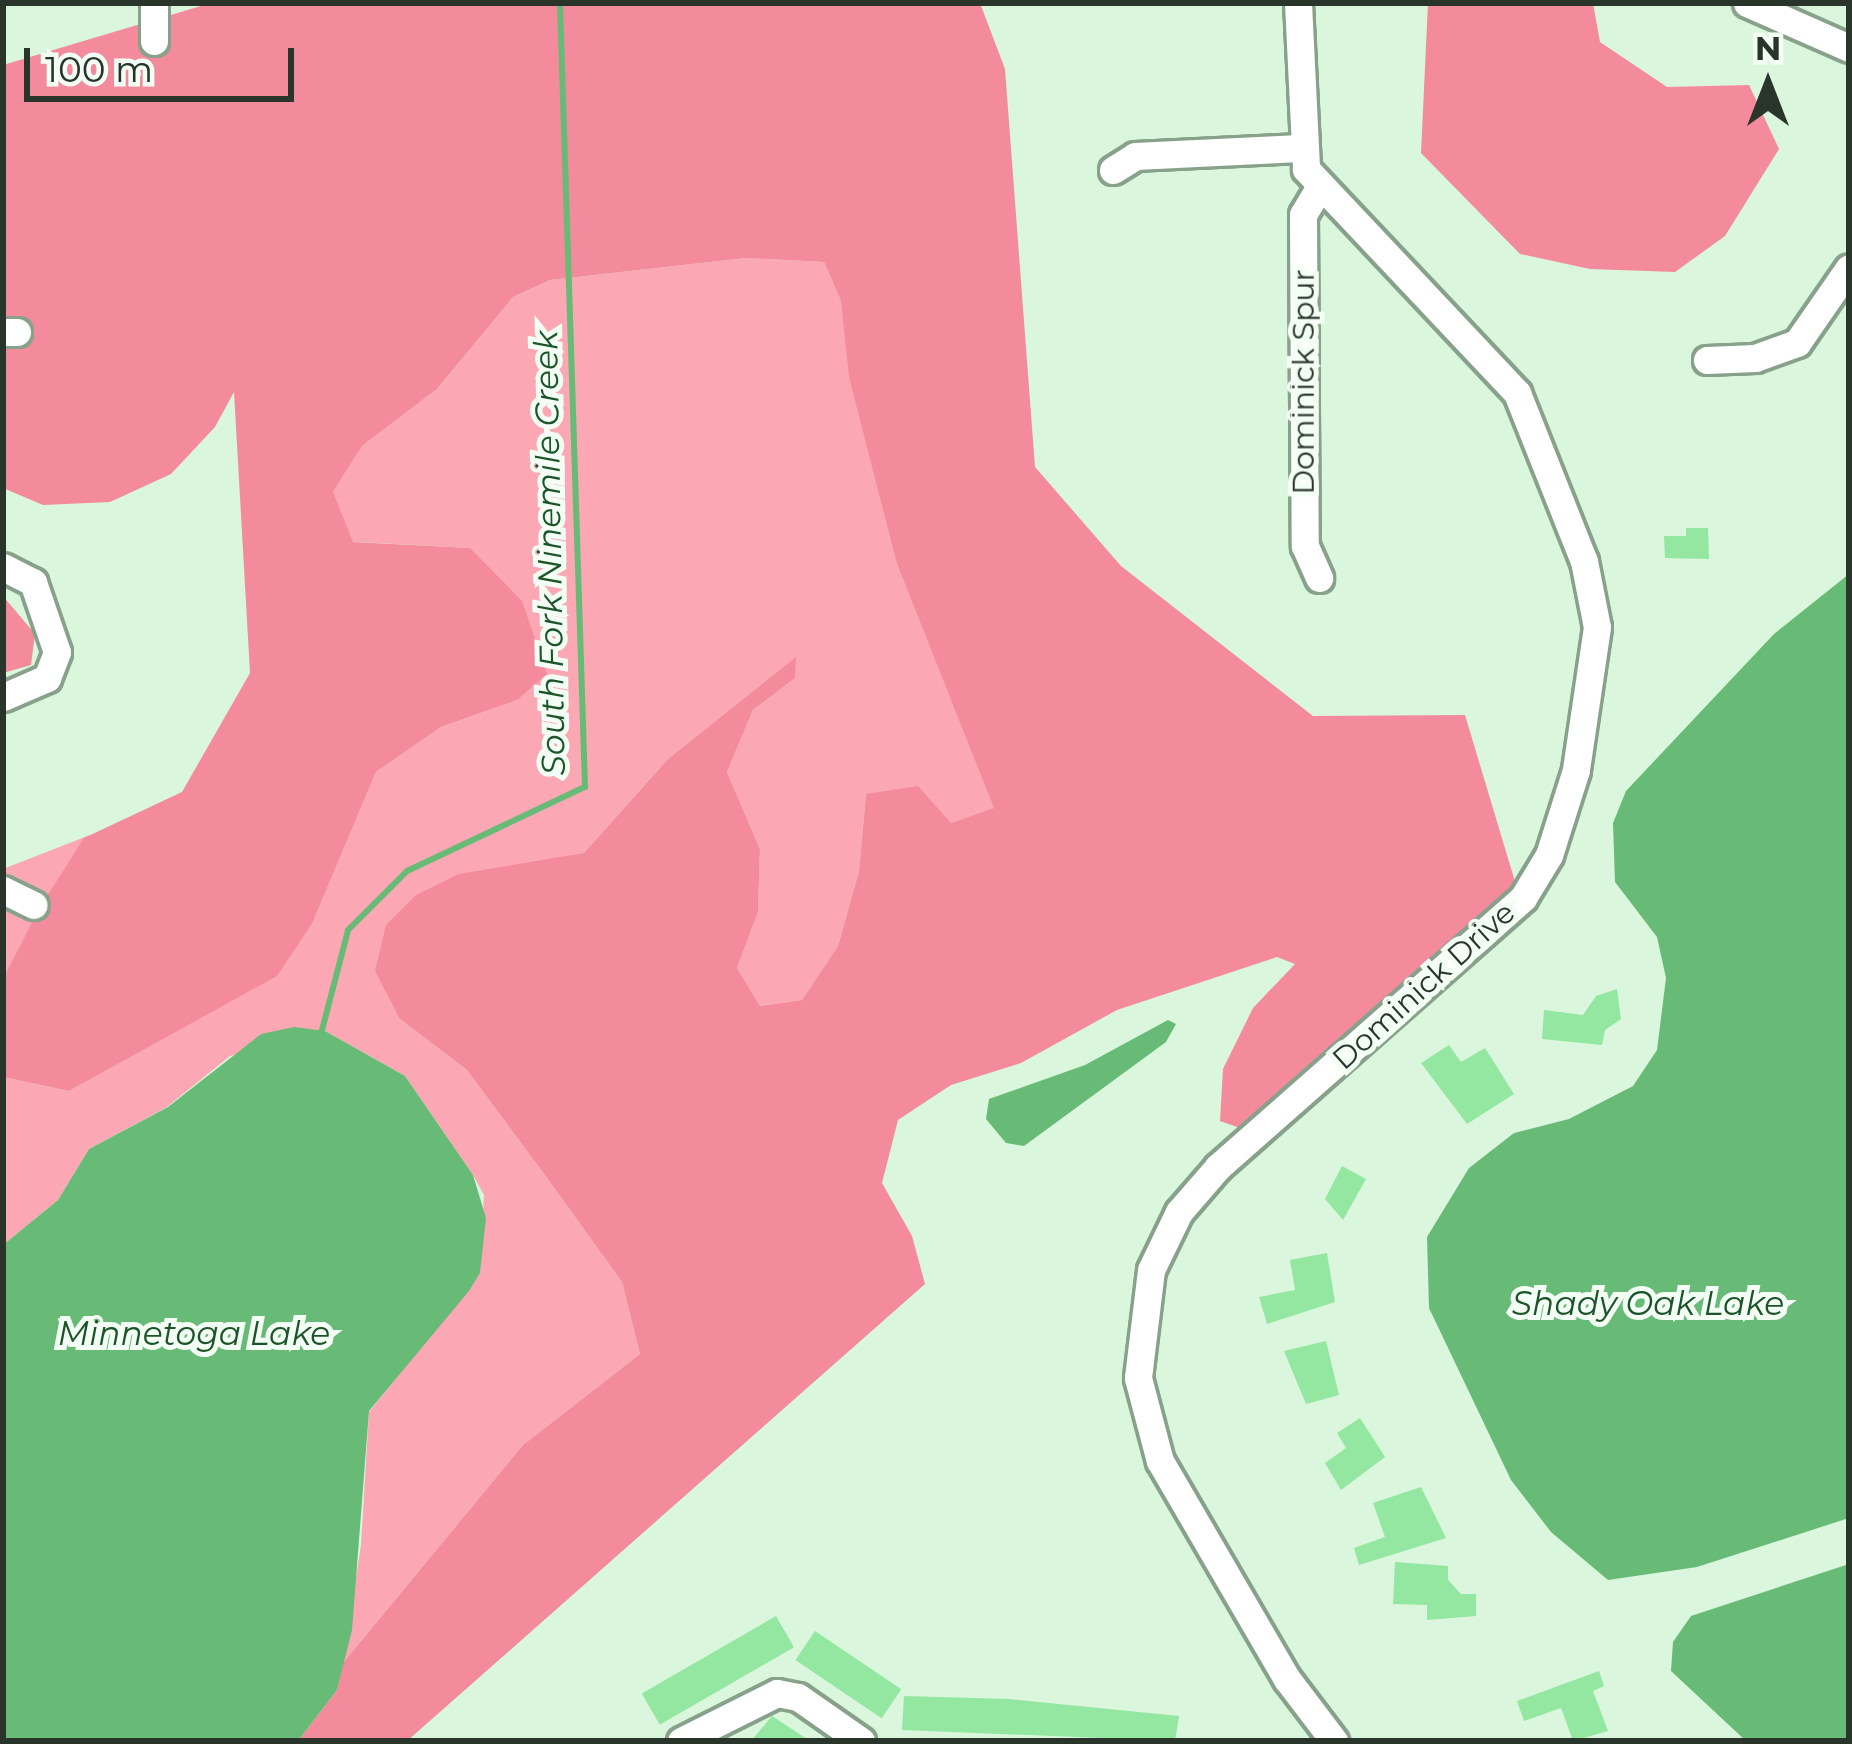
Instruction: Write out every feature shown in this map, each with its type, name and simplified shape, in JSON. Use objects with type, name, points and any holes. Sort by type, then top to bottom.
[{"type":"street","points":[[154,3],[154,41]]},
{"type":"street","name":"Dominick Drive","points":[[1298,3],[1300,148],[1319,188],[1517,393],[1573,529],[1597,627],[1576,770],[1557,835],[1523,898],[1218,1167],[1179,1213],[1150,1270],[1138,1378],[1160,1461],[1322,1737]]},
{"type":"street","points":[[1748,3],[1849,48]]},
{"type":"street","points":[[1114,170],[1135,156],[1300,148]]},
{"type":"street","name":"Dominick Spur","points":[[1319,188],[1303,215],[1305,545],[1319,578]]},
{"type":"street","points":[[1707,360],[1755,358],[1798,343],[1849,268]]},
{"type":"street","points":[[3,567],[33,582],[57,652],[47,678],[3,697]]},
{"type":"street","points":[[3,890],[34,904]]},
{"type":"street","points":[[681,1741],[777,1693],[798,1697],[861,1741]]},
{"type":"shaded area","points":[[211,3],[980,3],[1005,69],[1035,467],[1121,566],[1313,716],[1465,715],[1516,885],[1243,1129],[1220,1121],[1223,1069],[1253,1008],[1295,964],[1277,957],[1117,1010],[1021,1063],[951,1085],[898,1120],[882,1183],[912,1236],[925,1284],[407,1741],[298,1741],[337,1690],[343,1663],[523,1445],[640,1354],[622,1282],[467,1070],[400,1019],[375,971],[386,925],[416,895],[459,874],[584,853],[668,759],[796,657],[795,678],[753,710],[727,772],[760,849],[758,912],[737,968],[760,1006],[802,1000],[838,946],[859,871],[866,794],[918,786],[951,823],[994,808],[897,564],[849,377],[841,301],[824,262],[746,258],[550,280],[513,297],[437,389],[362,446],[333,492],[353,542],[470,548],[522,601],[547,674],[517,700],[441,727],[376,772],[312,924],[277,976],[69,1091],[3,1077],[3,979],[39,909],[84,838],[182,792],[250,673],[234,392],[215,427],[171,474],[110,502],[43,505],[3,488],[3,65]]},
{"type":"shaded area","points":[[1428,3],[1593,3],[1600,42],[1667,87],[1749,85],[1779,149],[1725,236],[1675,272],[1590,269],[1520,254],[1421,153]]},
{"type":"shaded area","points":[[746,258],[824,262],[841,301],[897,564],[995,808],[951,823],[866,794],[859,871],[838,946],[802,1000],[760,1006],[737,968],[758,912],[760,849],[727,772],[753,710],[795,678],[795,658],[668,759],[584,853],[533,864],[400,1019],[467,1070],[622,1282],[640,1354],[523,1445],[343,1663],[361,1545],[369,1412],[480,1273],[484,1195],[473,1175],[405,1076],[325,1031],[230,1056],[167,1107],[89,1149],[58,1200],[3,1245],[3,1077],[69,1091],[276,976],[312,924],[376,772],[441,727],[517,700],[470,548],[340,541],[333,492],[362,446],[437,389],[513,297],[550,280]]},
{"type":"shaded area","points":[[3,596],[35,634],[31,665],[3,673]]},
{"type":"shaded area","points":[[90,835],[3,983],[3,869]]},
{"type":"water","name":"Shady Oak Lake","points":[[1849,574],[1849,1518],[1697,1567],[1608,1580],[1551,1532],[1511,1480],[1429,1308],[1427,1237],[1469,1168],[1514,1133],[1569,1119],[1633,1086],[1657,1050],[1666,978],[1657,937],[1615,882],[1613,823],[1626,791],[1774,634]]},
{"type":"water","points":[[1168,1020],[1176,1024],[1166,1042],[1024,1146],[1006,1143],[986,1119],[989,1099],[1085,1065]]},
{"type":"water","name":"Minnetoga Lake","points":[[294,1027],[325,1031],[405,1076],[473,1175],[486,1218],[480,1273],[369,1411],[352,1630],[337,1690],[298,1741],[3,1741],[3,1245],[58,1200],[89,1149],[168,1107],[261,1034]]},
{"type":"water","points":[[1849,1564],[1849,1741],[1746,1741],[1671,1671],[1673,1642],[1691,1616]]},
{"type":"building","points":[[1686,528],[1708,528],[1709,559],[1665,558],[1664,536],[1686,536]]},
{"type":"building","points":[[1617,989],[1621,1019],[1605,1030],[1602,1045],[1542,1039],[1544,1010],[1583,1015],[1596,996]]},
{"type":"building","points":[[1449,1045],[1461,1062],[1485,1048],[1514,1094],[1467,1124],[1421,1063]]},
{"type":"building","points":[[1342,1166],[1366,1179],[1343,1220],[1325,1199]]},
{"type":"building","points":[[1327,1253],[1335,1302],[1267,1324],[1259,1297],[1295,1290],[1290,1260]]},
{"type":"building","points":[[1326,1341],[1339,1395],[1306,1404],[1284,1351]]},
{"type":"building","points":[[1360,1418],[1385,1457],[1341,1490],[1325,1463],[1346,1448],[1337,1433]]},
{"type":"building","points":[[1421,1487],[1446,1538],[1359,1565],[1354,1548],[1385,1537],[1373,1503]]},
{"type":"building","points":[[1395,1562],[1448,1566],[1448,1580],[1461,1594],[1476,1594],[1476,1616],[1427,1620],[1427,1605],[1393,1604]]},
{"type":"building","points":[[776,1616],[794,1647],[660,1725],[642,1694]]},
{"type":"building","points":[[815,1631],[901,1689],[882,1718],[795,1660]]},
{"type":"building","points":[[1599,1671],[1604,1686],[1593,1691],[1608,1731],[1573,1741],[1561,1708],[1524,1721],[1517,1701]]},
{"type":"building","points":[[904,1696],[1008,1699],[1179,1716],[1175,1741],[902,1730]]},
{"type":"building","points":[[772,1716],[810,1741],[751,1741]]},
{"type":"waterway","name":"South Fork Ninemile Creek","points":[[321,1034],[348,930],[407,871],[585,787],[560,3]]}]
